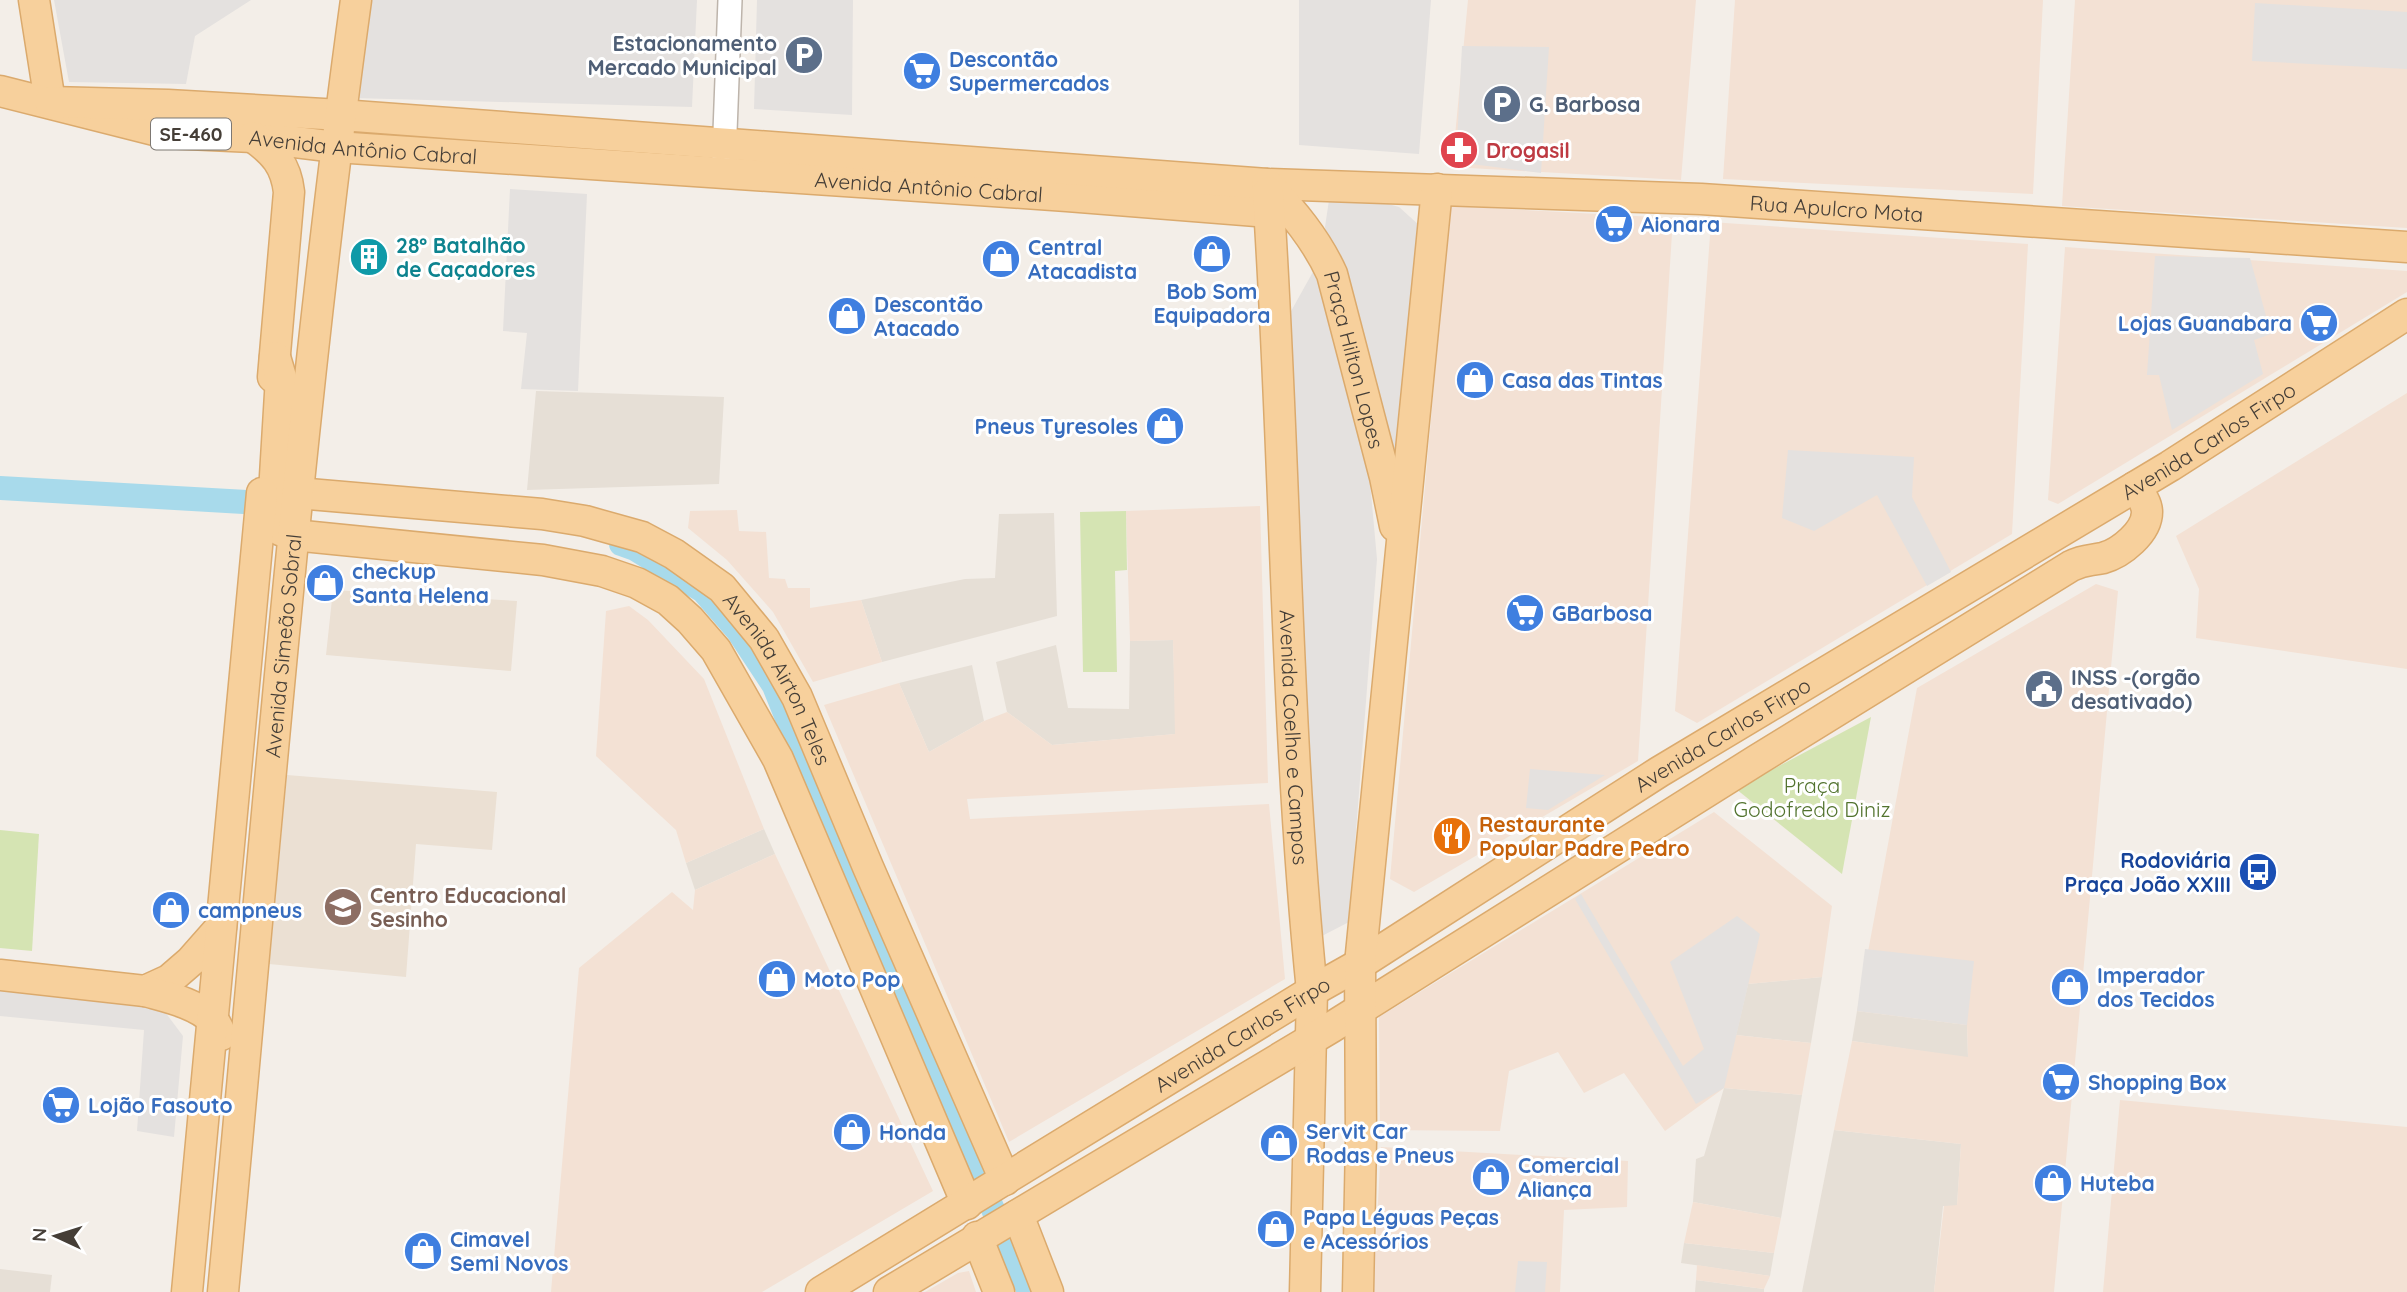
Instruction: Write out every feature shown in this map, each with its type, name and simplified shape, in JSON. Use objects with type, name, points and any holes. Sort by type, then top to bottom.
[{"type":"main road","points":[[34,0],[50,102]]},
{"type":"main road","name":"Avenida Simeão Sobral","points":[[187,1292],[221,927],[277,505],[336,147],[356,0]]},
{"type":"main road","name":"SE-460","points":[[0,91],[50,102]]},
{"type":"main road","name":"Avenida Antônio Cabral","points":[[50,102],[168,105],[341,115],[724,158],[1268,198]]},
{"type":"main road","name":"Avenida Antônio Cabral","points":[[50,102],[166,132],[253,137],[336,147],[724,158]]},
{"type":"main road","name":"Avenida Simeão Sobral","points":[[223,1292],[293,535],[277,505],[275,357],[289,192],[285,171],[273,152],[253,137]]},
{"type":"main road","points":[[1358,1292],[1360,964],[1437,188]]},
{"type":"main road","name":"Rua Apulcro Mota","points":[[1268,198],[1437,188],[1710,200],[2407,247]]},
{"type":"main road","name":"Praça Hilton Lopes","points":[[1268,198],[1301,221],[1332,274],[1382,465],[1401,553]]},
{"type":"main road","name":"Avenida Coelho e Campos","points":[[1268,198],[1297,795],[1306,943],[1312,991],[1305,1292]]},
{"type":"main road","name":"Avenida Carlos Firpo","points":[[821,1292],[1360,964],[1659,772],[2136,487],[2407,314]]},
{"type":"main road","name":"Avenida Carlos Firpo","points":[[889,1292],[1311,1039],[2048,580],[2085,559],[2102,558],[2128,546],[2146,520],[2147,510],[2136,487]]},
{"type":"main road","name":"Avenida Airton Teles","points":[[277,505],[541,514],[584,521],[642,537],[674,554],[722,588],[764,639],[797,697],[1004,1182]]},
{"type":"main road","name":"Avenida Airton Teles","points":[[293,535],[543,560],[603,571],[637,583],[668,600],[690,620],[716,650],[778,759],[970,1202]]},
{"type":"main road","points":[[145,991],[176,974],[221,927]]},
{"type":"main road","points":[[0,975],[145,991],[174,999],[213,1020],[226,1044],[229,1062],[223,1142],[225,1164],[234,1173]]},
{"type":"main road","points":[[1015,1217],[1048,1292]]},
{"type":"main road","points":[[980,1236],[999,1292]]},
{"type":"street","points":[[724,158],[730,0]]},
{"type":"shaded area","points":[[54,0],[251,0],[195,36],[186,84],[69,82]]},
{"type":"shaded area","points":[[363,0],[697,0],[692,107],[353,98]]},
{"type":"shaded area","name":"Estacionamento Mercado Municipal","points":[[757,0],[853,0],[852,115],[754,109]]},
{"type":"shaded area","points":[[1299,0],[1431,0],[1419,154],[1299,145]]},
{"type":"shaded area","points":[[1468,0],[1696,0],[1681,180],[1452,167]]},
{"type":"shaded area","points":[[1735,0],[2043,0],[2033,194],[1723,179]]},
{"type":"shaded area","points":[[2075,0],[2407,0],[2407,228],[2062,206]]},
{"type":"shaded area","points":[[2255,3],[2407,12],[2407,69],[2252,61]]},
{"type":"shaded area","name":"G. Barbosa","points":[[1462,46],[1549,47],[1541,173],[1456,162]]},
{"type":"shaded area","points":[[510,189],[587,194],[578,391],[521,389],[527,333],[503,331]]},
{"type":"shaded area","points":[[1329,200],[1374,200],[1399,207],[1420,226],[1398,474],[1331,258],[1325,227]]},
{"type":"shaded area","points":[[1450,206],[1673,218],[1638,761],[1414,892],[1390,879]]},
{"type":"shaded area","points":[[1711,222],[2028,244],[2012,534],[1697,723],[1675,711]]},
{"type":"shaded area","points":[[2065,247],[2407,271],[2407,292],[2058,504],[2048,500]]},
{"type":"shaded area","points":[[2155,256],[2250,258],[2271,334],[2254,340],[2263,374],[2172,430],[2159,375],[2147,375]]},
{"type":"shaded area","points":[[1314,270],[1366,438],[1377,559],[1349,922],[1318,938],[1285,322]]},
{"type":"shaded area","points":[[536,391],[724,397],[719,484],[527,490]]},
{"type":"shaded area","points":[[2407,393],[2407,669],[2196,638],[2199,589],[2176,536]]},
{"type":"shaded area","points":[[1788,450],[1914,457],[1912,497],[1951,572],[1927,586],[1877,495],[1814,531],[1782,518]]},
{"type":"shaded area","points":[[1260,506],[1268,783],[967,799],[970,819],[1269,804],[1285,979],[1009,1142],[824,705],[899,683],[929,752],[984,721],[1007,712],[1052,745],[1175,734],[1173,640],[1130,641],[1126,511]]},
{"type":"shaded area","points":[[737,510],[739,531],[766,532],[769,578],[785,579],[788,588],[810,588],[810,608],[861,600],[882,662],[813,682],[773,612],[727,560],[688,528],[690,511]]},
{"type":"shaded area","points":[[1054,513],[1057,616],[882,662],[861,600],[965,579],[995,578],[999,514]]},
{"type":"shaded area","points":[[2096,584],[2118,591],[2054,1292],[1934,1292],[1944,1206],[1957,1205],[1961,1144],[1834,1130],[1852,1041],[1968,1057],[1967,1025],[1857,1011],[1917,688]]},
{"type":"shaded area","points":[[333,590],[517,601],[511,671],[326,655]]},
{"type":"shaded area","points":[[629,606],[648,620],[704,679],[764,829],[686,863],[676,830],[596,756],[606,611]]},
{"type":"shaded area","points":[[1173,640],[1176,734],[1052,745],[1007,712],[996,662],[1056,645],[1068,708],[1129,709],[1130,641]]},
{"type":"shaded area","points":[[972,665],[984,721],[929,752],[899,683]]},
{"type":"shaded area","points":[[1530,769],[1605,775],[1548,810],[1526,808]]},
{"type":"shaded area","name":"Centro Educacional Sesinho","points":[[287,775],[497,792],[492,850],[416,844],[406,977],[269,964]]},
{"type":"shaded area","points":[[1714,812],[1832,906],[1822,977],[1748,984],[1736,1035],[1811,1043],[1802,1095],[1724,1088],[1665,1131],[1624,1073],[1584,1093],[1558,1052],[1509,1071],[1500,1131],[1380,1130],[1379,1017]]},
{"type":"shaded area","points":[[764,829],[775,854],[695,890],[686,863]]},
{"type":"shaded area","points":[[775,854],[933,1191],[762,1292],[551,1292],[579,968],[672,892],[693,910],[695,890]]},
{"type":"shaded area","points":[[1581,894],[1683,1066],[1704,1049],[1670,962],[1737,916],[1760,934],[1724,1088],[1696,1104],[1575,899]]},
{"type":"shaded area","points":[[1865,949],[1974,961],[1967,1025],[1857,1011]]},
{"type":"shaded area","points":[[1822,977],[1811,1043],[1736,1035],[1748,984]]},
{"type":"shaded area","points":[[0,987],[138,999],[162,1008],[183,1036],[174,1137],[137,1131],[144,1030],[0,1016]]},
{"type":"shaded area","points":[[1857,1011],[1967,1025],[1968,1058],[1852,1041]]},
{"type":"shaded area","points":[[1724,1088],[1802,1095],[1781,1218],[1693,1202],[1696,1159],[1704,1156]]},
{"type":"shaded area","points":[[2120,1100],[2407,1127],[2407,1292],[2103,1292]]},
{"type":"shaded area","points":[[1834,1130],[1961,1144],[1957,1206],[1943,1206],[1934,1292],[1802,1292]]},
{"type":"shaded area","points":[[1381,1147],[1628,1161],[1627,1207],[1564,1210],[1560,1292],[1373,1292]]},
{"type":"shaded area","points":[[1693,1202],[1781,1218],[1774,1253],[1684,1243]]},
{"type":"shaded area","points":[[1684,1243],[1774,1253],[1770,1276],[1681,1263]]},
{"type":"shaded area","points":[[1518,1261],[1547,1262],[1545,1292],[1515,1292]]},
{"type":"shaded area","points":[[1697,1265],[1770,1276],[1764,1289],[1696,1280]]},
{"type":"shaded area","points":[[0,1269],[52,1275],[50,1292],[0,1292]]},
{"type":"shaded area","points":[[969,1271],[976,1292],[925,1292],[958,1273]]},
{"type":"shaded area","points":[[1696,1280],[1764,1289],[1764,1292],[1695,1292]]},
{"type":"green space","points":[[1126,511],[1127,570],[1115,571],[1117,672],[1083,672],[1080,512]]},
{"type":"green space","name":"Praça Godofredo Diniz","points":[[1871,717],[1842,874],[1736,789]]},
{"type":"green space","points":[[0,830],[39,834],[32,951],[0,948]]},
{"type":"waterway","points":[[0,488],[280,504]]},
{"type":"waterway","points":[[621,544],[635,549],[703,591],[737,630],[774,686],[881,952],[1029,1292]]},
{"type":"place","name":"Estacionamento Mercado Municipal","points":[[804,55]]},
{"type":"place","name":"Descontão Supermercados","points":[[922,71]]},
{"type":"place","name":"G. Barbosa","points":[[1502,104]]},
{"type":"place","name":"Drogasil","points":[[1459,150]]},
{"type":"place","name":"Aionara","points":[[1614,224]]},
{"type":"place","name":"Bob Som Equipadora","points":[[1212,254]]},
{"type":"place","name":"28º Batalhão de Caçadores","points":[[369,257]]},
{"type":"place","name":"Central Atacadista","points":[[1001,259]]},
{"type":"place","name":"Descontão Atacado","points":[[847,316]]},
{"type":"place","name":"Lojas Guanabara","points":[[2319,323]]},
{"type":"place","name":"Casa das Tintas","points":[[1475,380]]},
{"type":"place","name":"Pneus Tyresoles","points":[[1165,426]]},
{"type":"place","name":"checkup Santa Helena","points":[[325,583]]},
{"type":"place","name":"GBarbosa","points":[[1525,613]]},
{"type":"place","name":"INSS -(orgão desativado)","points":[[2044,689]]},
{"type":"place","name":"Restaurante Popular Padre Pedro","points":[[1452,836]]},
{"type":"place","name":"Rodoviária Praça João XXIII","points":[[2258,872]]},
{"type":"place","name":"Centro Educacional Sesinho","points":[[343,907]]},
{"type":"place","name":"campneus","points":[[171,910]]},
{"type":"place","name":"Moto Pop","points":[[777,979]]},
{"type":"place","name":"Imperador dos Tecidos","points":[[2070,987]]},
{"type":"place","name":"Shopping Box","points":[[2061,1082]]},
{"type":"place","name":"Lojão Fasouto","points":[[61,1105]]},
{"type":"place","name":"Honda","points":[[852,1132]]},
{"type":"place","name":"Servit Car Rodas e Pneus","points":[[1279,1143]]},
{"type":"place","name":"Comercial Aliança","points":[[1491,1177]]},
{"type":"place","name":"Huteba","points":[[2053,1183]]},
{"type":"place","name":"Papa Léguas Peças e Acessórios","points":[[1276,1229]]},
{"type":"place","name":"Cimavel Semi Novos","points":[[423,1251]]}]
